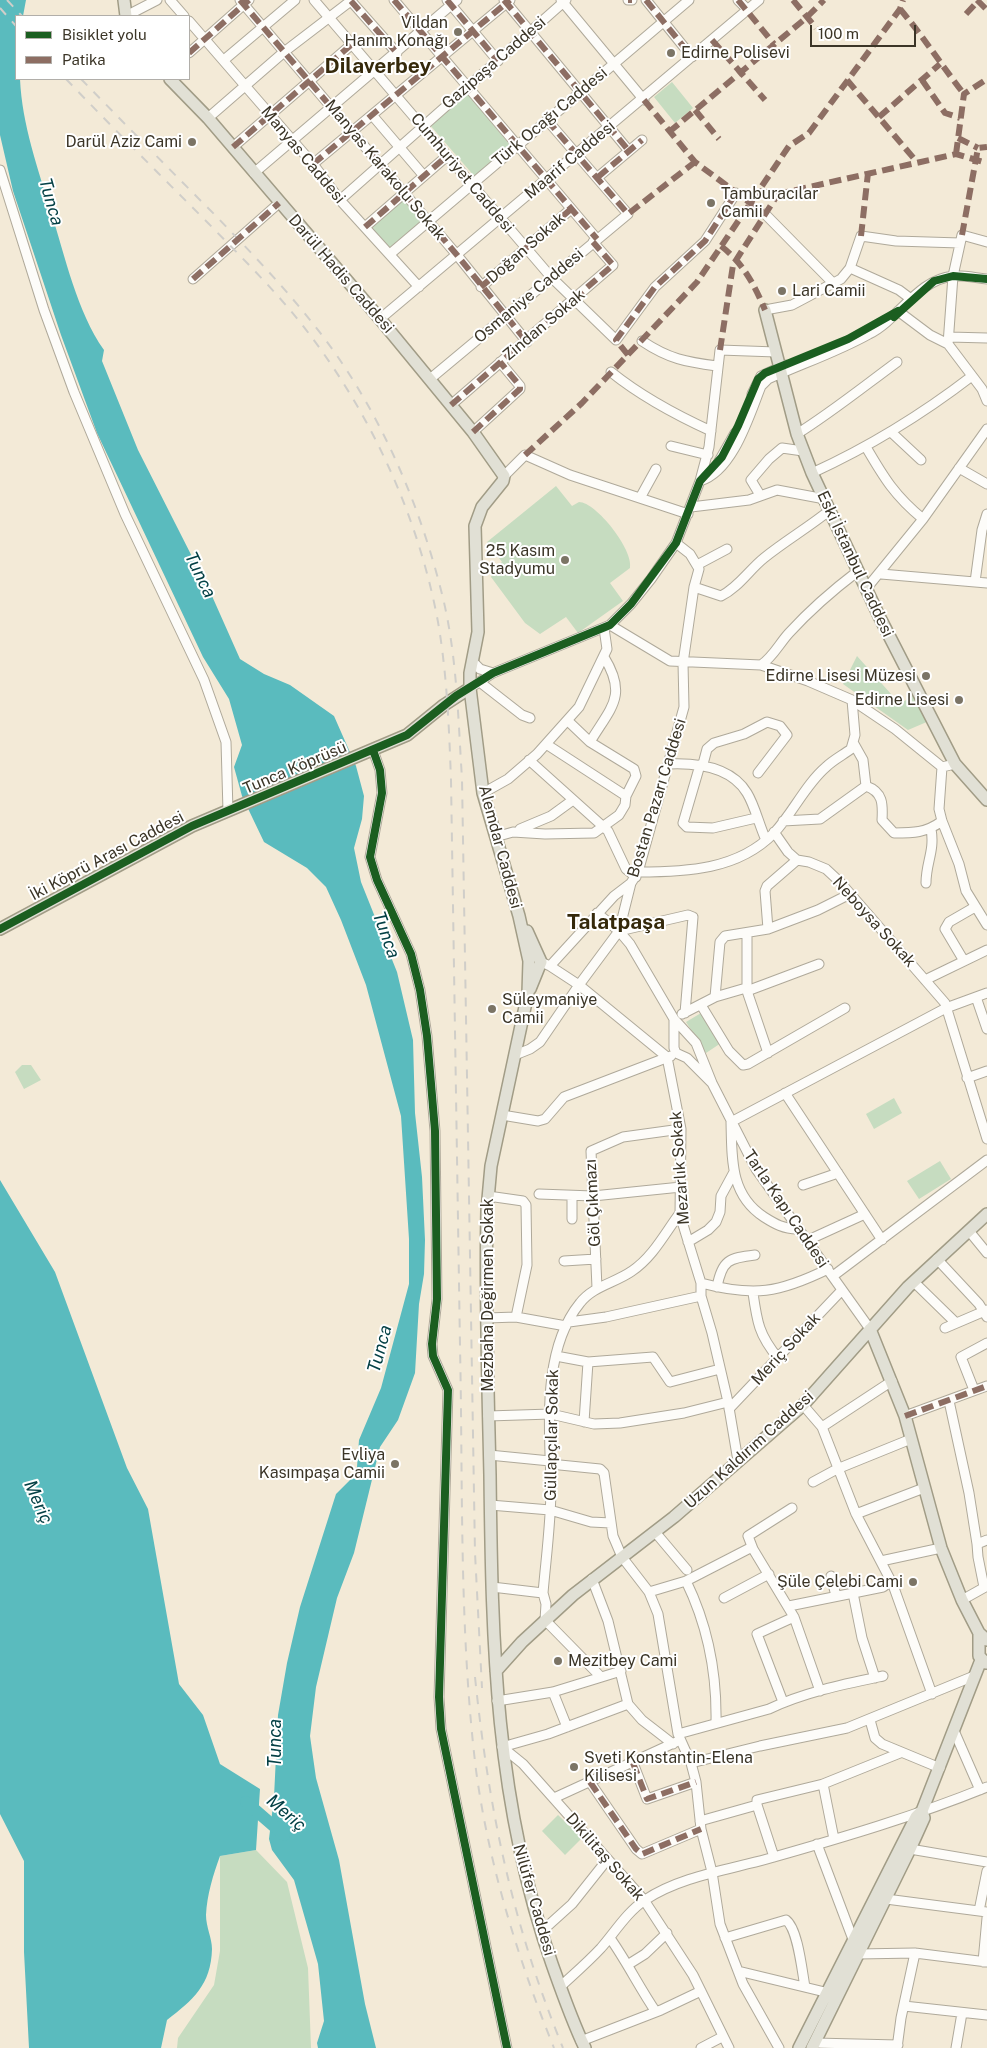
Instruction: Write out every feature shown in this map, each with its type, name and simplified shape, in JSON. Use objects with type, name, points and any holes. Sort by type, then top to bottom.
[{"type":"main road","points":[[124,0],[126,15]]},
{"type":"main road","name":"Darül Hadis Caddesi","points":[[171,80],[208,118],[380,319],[473,432],[504,476]]},
{"type":"main road","name":"Eski İstanbul Caddesi","points":[[764,310],[798,434],[812,473],[866,590],[955,764],[987,800]]},
{"type":"main road","name":"Alemdar Caddesi","points":[[504,476],[503,481],[482,506],[475,526],[478,632],[472,661],[476,686],[483,793],[520,916],[537,960],[515,1055]]},
{"type":"main road","name":"Tunca Köprüsü","points":[[228,812],[407,735],[444,705],[476,686]]},
{"type":"main road","name":"İki Köprü Arası Caddesi","points":[[0,929],[192,826],[228,812]]},
{"type":"main road","points":[[502,1115],[515,1055]]},
{"type":"main road","name":"Mezbaha Değirmen Sokak","points":[[496,1670],[492,1587],[486,1261],[488,1196],[502,1115]]},
{"type":"main road","name":"Uzun Kaldırım Caddesi","points":[[496,1670],[545,1620],[592,1579],[655,1532],[803,1405],[914,1282],[987,1214]]},
{"type":"main road","points":[[799,2048],[829,1993],[916,1817],[922,1811],[955,1733],[983,1655],[983,1636],[962,1600],[941,1548],[905,1416],[870,1329]]},
{"type":"main road","points":[[496,1670],[502,1747]]},
{"type":"main road","name":"Nilüfer Caddesi","points":[[502,1747],[510,1806],[524,1872],[540,1932],[583,2045]]},
{"type":"main road","points":[[813,2045],[910,1849],[924,1818],[922,1811]]},
{"type":"street","points":[[128,15],[157,0]]},
{"type":"street","points":[[170,0],[183,15]]},
{"type":"street","points":[[224,60],[295,0]]},
{"type":"street","name":"Cumhuriyet Caddesi","points":[[314,0],[526,249],[551,277],[616,340],[655,287],[681,266],[705,241],[736,193]]},
{"type":"street","points":[[208,118],[284,52],[352,0],[397,53]]},
{"type":"street","points":[[646,0],[692,57]]},
{"type":"street","name":"Türk Ocağı Caddesi","points":[[390,254],[689,0]]},
{"type":"street","points":[[738,0],[748,10]]},
{"type":"street","name":"Maarif Caddesi","points":[[380,319],[644,100],[759,0]]},
{"type":"street","points":[[190,52],[244,1]]},
{"type":"street","name":"Manyas Karakolu Sokak","points":[[244,1],[284,52],[458,255],[481,287],[527,342]]},
{"type":"street","points":[[398,1],[421,32],[595,240]]},
{"type":"street","points":[[313,164],[507,1],[628,151]]},
{"type":"street","points":[[564,1],[644,100]]},
{"type":"street","name":"Gazipaşa Caddesi","points":[[340,200],[564,1]]},
{"type":"street","points":[[254,173],[331,106],[397,53],[452,2],[498,61]]},
{"type":"street","name":"Manyas Caddesi","points":[[190,23],[313,164],[340,200],[419,287]]},
{"type":"street","points":[[232,147],[351,45]]},
{"type":"street","points":[[372,115],[424,176]]},
{"type":"street","points":[[547,120],[598,177],[642,140]]},
{"type":"street","points":[[365,227],[446,156]]},
{"type":"street","points":[[0,170],[44,310],[74,392],[125,514],[204,680],[226,742],[228,812]]},
{"type":"street","name":"Osmaniye Caddesi","points":[[430,379],[628,214],[598,177]]},
{"type":"street","points":[[193,278],[279,203]]},
{"type":"street","name":"Doğan Sokak","points":[[481,287],[571,209]]},
{"type":"street","points":[[765,214],[833,283]]},
{"type":"street","points":[[764,310],[792,305],[842,279],[850,268],[861,236],[896,241],[961,239],[987,242]]},
{"type":"street","points":[[961,239],[953,276],[949,341],[987,399]]},
{"type":"street","name":"Zindan Sokak","points":[[451,406],[500,362],[527,342],[613,265],[595,240]]},
{"type":"street","points":[[850,268],[899,290],[911,299]]},
{"type":"street","points":[[700,481],[716,466],[730,443],[758,378],[848,339],[898,311],[934,281],[953,276],[987,279]]},
{"type":"street","points":[[898,311],[930,335],[949,341],[987,338]]},
{"type":"street","points":[[642,341],[669,358],[684,362],[718,366]]},
{"type":"street","points":[[530,718],[476,686],[493,673],[607,626],[631,604],[676,543],[690,510],[708,455],[720,350],[776,352]]},
{"type":"street","points":[[473,432],[520,390],[520,386],[500,362]]},
{"type":"street","points":[[798,434],[836,409],[854,393],[897,362]]},
{"type":"street","points":[[612,372],[629,387],[669,412],[711,431]]},
{"type":"street","points":[[812,473],[866,448],[927,411],[972,376]]},
{"type":"street","points":[[866,590],[881,574],[923,519],[987,429]]},
{"type":"street","points":[[891,432],[921,460]]},
{"type":"street","points":[[671,446],[708,455]]},
{"type":"street","points":[[760,495],[751,480],[768,459],[782,448],[803,450]]},
{"type":"street","points":[[866,448],[891,490],[923,519]]},
{"type":"street","points":[[504,476],[525,455],[570,475],[640,498],[690,510],[749,500],[777,490],[824,499]]},
{"type":"street","points":[[640,498],[656,468]]},
{"type":"street","points":[[959,468],[987,484]]},
{"type":"street","points":[[694,587],[721,596],[728,592],[764,558],[830,510]]},
{"type":"street","points":[[975,582],[982,530],[987,514]]},
{"type":"street","points":[[676,543],[690,554],[697,565],[727,549]]},
{"type":"street","name":"Bostan Pazarı Caddesi","points":[[515,1055],[530,1050],[540,1042],[579,984],[619,931],[670,764],[684,707],[683,663],[694,587],[699,569],[697,565]]},
{"type":"street","points":[[761,665],[769,660],[785,637],[811,610],[858,571]]},
{"type":"street","points":[[881,574],[987,583]]},
{"type":"street","points":[[483,793],[508,779],[546,744],[579,707],[604,658],[607,649],[607,626]]},
{"type":"street","points":[[607,626],[670,661],[761,665],[808,681],[852,700],[896,729],[942,767]]},
{"type":"street","points":[[590,742],[614,702],[615,675],[604,658]]},
{"type":"street","points":[[472,661],[480,669],[493,673]]},
{"type":"street","points":[[852,700],[854,744],[863,760],[866,786]]},
{"type":"street","points":[[513,832],[545,834],[594,833],[619,815],[625,805],[626,796],[636,776],[634,769],[590,742],[568,721]]},
{"type":"street","points":[[756,818],[713,828],[687,827],[682,823],[707,749],[714,743],[744,734],[767,722],[772,722],[780,726],[787,735],[758,773]]},
{"type":"street","points":[[546,744],[626,796]]},
{"type":"street","points":[[667,1057],[579,984],[537,960],[597,913],[635,877],[712,868],[738,858],[766,840],[783,822],[825,767],[851,749],[854,744]]},
{"type":"street","points":[[370,752],[380,770],[382,793],[370,858],[377,880],[411,954],[420,990],[433,1095],[437,1299],[432,1344],[433,1356],[448,1390],[439,1697],[441,1729],[506,2048]]},
{"type":"street","points":[[529,760],[604,826],[614,841],[626,869],[635,877]]},
{"type":"street","points":[[670,764],[701,764],[742,786],[748,794],[766,840]]},
{"type":"street","points":[[942,767],[955,764]]},
{"type":"street","points":[[942,767],[938,809],[960,864],[966,892],[987,925]]},
{"type":"street","points":[[783,822],[820,819],[866,786]]},
{"type":"street","points":[[866,786],[874,789],[880,795],[883,805],[882,820],[894,833],[917,834],[930,829],[942,821]]},
{"type":"street","points":[[495,837],[537,824],[573,800]]},
{"type":"street","points":[[926,882],[926,870],[932,855],[934,842],[930,829]]},
{"type":"street","points":[[768,929],[767,886],[797,860],[788,852],[774,832]]},
{"type":"street","name":"Neboysa Sokak","points":[[797,860],[809,862],[826,869],[945,1003],[967,1078],[985,1125],[987,1139]]},
{"type":"street","points":[[715,997],[720,942],[725,936],[768,929],[818,910],[850,894]]},
{"type":"street","points":[[964,961],[945,929],[949,922],[975,906]]},
{"type":"street","points":[[597,913],[619,931],[688,915],[693,917],[685,1013]]},
{"type":"street","name":"Tarla Kapı Caddesi","points":[[619,931],[630,944],[674,1019],[692,1038],[731,1122],[756,1168],[797,1229],[831,1273],[870,1329]]},
{"type":"street","points":[[747,932],[746,989],[768,1053]]},
{"type":"street","points":[[925,980],[987,950]]},
{"type":"street","points":[[502,1115],[538,1121],[545,1119],[564,1097],[676,1053],[674,1019],[715,997],[746,989],[819,964]]},
{"type":"street","points":[[797,1229],[788,1229],[775,1224],[752,1208],[737,1187],[734,1172],[731,1122],[946,1008],[987,993]]},
{"type":"street","points":[[976,997],[987,1029]]},
{"type":"street","points":[[701,1005],[728,1051],[738,1062],[748,1064],[844,1008]]},
{"type":"street","points":[[674,1043],[682,1037],[692,1038]]},
{"type":"street","points":[[687,1058],[695,1055],[697,1047]]},
{"type":"street","name":"Tarla Kapı Caddesi","points":[[676,1053],[687,1058],[712,1083]]},
{"type":"street","name":"Mezarlık Sokak","points":[[667,1057],[681,1129],[680,1213],[701,1283],[701,1296],[729,1405],[738,1460]]},
{"type":"street","points":[[967,1078],[987,1071]]},
{"type":"street","points":[[785,1094],[882,1240]]},
{"type":"street","name":"Göl Çıkmazı","points":[[597,1288],[591,1151],[623,1137],[681,1129]]},
{"type":"street","points":[[701,1283],[753,1293],[803,1282],[831,1273],[882,1240],[987,1160]]},
{"type":"street","points":[[688,1242],[708,1230],[716,1222],[720,1212],[721,1196],[734,1172]]},
{"type":"street","points":[[803,1185],[838,1173]]},
{"type":"street","points":[[539,1194],[593,1196],[681,1187]]},
{"type":"street","points":[[488,1196],[523,1201],[526,1205],[527,1265],[516,1318]]},
{"type":"street","points":[[572,1196],[572,1219]]},
{"type":"street","name":"Güllapçılar Sokak","points":[[545,1620],[546,1604],[543,1593],[550,1510],[551,1372],[556,1356],[567,1324],[580,1302],[597,1288],[632,1271],[644,1261],[658,1246],[680,1213]]},
{"type":"street","points":[[806,1241],[865,1214]]},
{"type":"street","points":[[969,1230],[987,1253]]},
{"type":"street","points":[[717,1287],[720,1271],[730,1260],[755,1255]]},
{"type":"street","name":"Göl Çıkmazı","points":[[564,1261],[596,1259]]},
{"type":"street","points":[[937,1259],[986,1313],[945,1328]]},
{"type":"street","points":[[914,1282],[956,1323]]},
{"type":"street","name":"Meriç Sokak","points":[[729,1405],[778,1358],[842,1290]]},
{"type":"street","points":[[753,1293],[756,1321],[763,1340],[778,1358]]},
{"type":"street","points":[[487,1318],[516,1318],[567,1324],[614,1316],[701,1296]]},
{"type":"street","points":[[974,1390],[961,1357],[987,1343]]},
{"type":"street","points":[[556,1356],[588,1362],[653,1357],[670,1382],[720,1369]]},
{"type":"street","points":[[584,1422],[588,1362]]},
{"type":"street","points":[[822,1427],[892,1381]]},
{"type":"street","points":[[905,1416],[987,1386]]},
{"type":"street","points":[[949,1401],[969,1493],[978,1557],[986,1587],[962,1600]]},
{"type":"street","points":[[488,1416],[551,1414],[584,1422],[620,1423],[729,1405]]},
{"type":"street","points":[[803,1405],[822,1427],[856,1514],[892,1581],[932,1694]]},
{"type":"street","points":[[813,1482],[837,1469],[911,1439]]},
{"type":"street","points":[[489,1455],[600,1469],[604,1473],[613,1536],[622,1557],[649,1592],[658,1614],[677,1739],[691,1764],[696,1782],[700,1825],[712,1872],[720,1924],[743,1984],[779,2048]]},
{"type":"street","points":[[856,1514],[924,1488]]},
{"type":"street","points":[[490,1505],[550,1510],[591,1522],[611,1523]]},
{"type":"street","points":[[792,1508],[748,1536],[752,1546],[789,1606],[820,1691]]},
{"type":"street","points":[[655,1532],[687,1570]]},
{"type":"street","points":[[977,1544],[987,1540]]},
{"type":"street","points":[[649,1592],[686,1582],[752,1546]]},
{"type":"street","points":[[881,1561],[941,1548]]},
{"type":"street","points":[[724,1598],[769,1574]]},
{"type":"street","points":[[831,1576],[836,1596]]},
{"type":"street","points":[[592,1579],[608,1621],[628,1704],[642,1720],[677,1739]]},
{"type":"street","points":[[789,1606],[883,1587],[892,1581]]},
{"type":"street","points":[[686,1582],[699,1608],[715,1675],[716,1723]]},
{"type":"street","points":[[492,1587],[543,1593]]},
{"type":"street","points":[[554,1798],[633,1763],[677,1739],[716,1723],[769,1709],[782,1702],[820,1691],[879,1677],[862,1638],[853,1593]]},
{"type":"street","points":[[782,1702],[757,1634],[794,1617]]},
{"type":"street","points":[[545,1620],[600,1676]]},
{"type":"street","points":[[497,1701],[553,1692],[620,1670]]},
{"type":"street","points":[[691,1764],[777,1742],[847,1728],[974,1676]]},
{"type":"street","points":[[553,1692],[567,1727]]},
{"type":"street","points":[[502,1747],[567,1727],[628,1704]]},
{"type":"street","points":[[870,1720],[875,1738],[882,1744],[940,1768]]},
{"type":"street","points":[[560,1987],[610,1938],[627,1916],[644,1900],[712,1872],[774,1857],[834,1839],[922,1811],[984,1788],[955,1733]]},
{"type":"street","name":"Dikilitaş Sokak","points":[[502,1747],[523,1764],[644,1900],[667,1933],[701,1992],[729,2048]]},
{"type":"street","points":[[774,1857],[757,1800],[823,1784],[900,1752]]},
{"type":"street","points":[[633,1763],[647,1799],[696,1782]]},
{"type":"street","points":[[590,1782],[636,1849],[642,1854],[700,1825],[758,1804]]},
{"type":"street","points":[[823,1784],[834,1839]]},
{"type":"street","points":[[817,1844],[854,1942]]},
{"type":"street","points":[[910,1849],[987,1862]]},
{"type":"street","points":[[540,1932],[572,1904],[607,1860]]},
{"type":"street","points":[[886,1899],[983,1912],[987,1871]]},
{"type":"street","points":[[858,1954],[915,1953],[985,1962],[987,1918]]},
{"type":"street","points":[[725,1938],[786,1920],[790,1923],[795,1936],[805,1987]]},
{"type":"street","points":[[629,1964],[645,1954],[667,1933]]},
{"type":"street","points":[[610,1938],[629,1964],[630,1973],[656,2012]]},
{"type":"street","points":[[813,2045],[897,2046],[915,1953]]},
{"type":"street","points":[[738,1971],[829,1993]]},
{"type":"street","points":[[583,2045],[701,1992]]},
{"type":"street","points":[[904,2006],[987,2015]]},
{"type":"street","points":[[956,2048],[962,2012]]},
{"type":"street","points":[[701,2048],[722,2037]]},
{"type":"green space","points":[[672,82],[693,108],[675,123],[654,97]]},
{"type":"green space","points":[[467,93],[510,145],[475,177],[429,124]]},
{"type":"green space","points":[[403,197],[425,222],[390,253],[368,227]]},
{"type":"green space","name":"25 Kasım Stadyumu","points":[[556,486],[572,506],[579,502],[586,504],[604,518],[626,550],[630,560],[630,568],[610,583],[623,601],[578,633],[566,617],[540,634],[525,623],[491,577],[493,570],[502,562],[487,542]]},
{"type":"green space","points":[[857,656],[900,704],[915,694],[929,721],[908,730],[843,684]]},
{"type":"green space","points":[[701,1013],[721,1043],[706,1053],[686,1022]]},
{"type":"green space","points":[[22,1065],[31,1065],[41,1080],[24,1089],[15,1072]]},
{"type":"green space","points":[[894,1098],[902,1113],[874,1129],[866,1114]]},
{"type":"green space","points":[[940,1161],[951,1179],[919,1199],[907,1181]]},
{"type":"green space","points":[[558,1815],[582,1838],[565,1855],[542,1831]]},
{"type":"green space","points":[[256,1850],[287,1882],[308,1968],[311,2048],[177,2048],[178,2038],[214,1985],[220,1951],[220,1856]]},
{"type":"water","name":"Tunca","points":[[0,0],[26,0],[23,15],[15,15],[15,80],[20,80],[21,96],[31,146],[79,301],[86,319],[104,350],[102,361],[138,450],[212,596],[240,659],[264,674],[290,685],[334,716],[356,766],[364,796],[362,819],[354,848],[361,882],[397,972],[413,1040],[415,1113],[422,1177],[425,1240],[424,1274],[419,1304],[415,1373],[398,1420],[380,1447],[354,1553],[337,1598],[316,1687],[310,1736],[316,1778],[339,1860],[365,2004],[376,2048],[318,2048],[317,2043],[324,2021],[318,1964],[294,1880],[272,1850],[269,1839],[274,1797],[278,1715],[287,1663],[300,1607],[336,1494],[350,1480],[357,1467],[359,1440],[381,1388],[409,1284],[409,1239],[401,1116],[366,985],[326,887],[307,868],[264,842],[242,796],[234,767],[242,745],[229,699],[203,657],[97,433],[61,335],[13,191],[0,135]]},
{"type":"water","points":[[0,1180],[55,1272],[127,1468],[148,1509],[179,1684],[203,1715],[220,1764],[260,1789],[256,1850],[220,1856],[211,1885],[206,1915],[212,1949],[208,1972],[199,1990],[185,2006],[167,2020],[161,2048],[29,2048],[24,1952],[24,1861],[0,1814]]},
{"type":"waterway","name":"Meriç","points":[[246,1802],[284,1835]]},
{"type":"railway","points":[[7,0],[21,15]]},
{"type":"railway","points":[[0,8],[15,25]]},
{"type":"railway","points":[[67,80],[248,264],[310,335],[354,400],[373,435],[406,508],[430,584],[444,661],[451,780],[464,1611],[471,1717],[476,1770],[497,1877],[528,1981],[554,2048]]},
{"type":"railway","points":[[82,80],[252,254],[306,315],[338,358],[368,405],[406,483],[426,538],[442,594],[454,663],[462,779],[475,1553],[482,1688]]},
{"type":"railway","points":[[475,1677],[487,1774],[505,1866],[530,1956],[563,2048]]},
{"type":"marked path","points":[[240,0],[457,255],[527,342]]},
{"type":"marked path","points":[[190,52],[249,0]]},
{"type":"marked path","points":[[394,0],[597,239]]},
{"type":"marked path","points":[[447,0],[498,61]]},
{"type":"marked path","points":[[504,0],[629,151]]},
{"type":"marked path","points":[[313,164],[510,0]]},
{"type":"marked path","points":[[646,0],[692,57]]},
{"type":"marked path","points":[[738,0],[774,44]]},
{"type":"marked path","points":[[793,0],[816,28]]},
{"type":"marked path","points":[[669,132],[806,18],[824,0]]},
{"type":"marked path","points":[[525,455],[582,403],[697,282],[789,146],[809,133],[900,9],[903,0]]},
{"type":"marked path","points":[[977,0],[987,10]]},
{"type":"marked path","points":[[351,1],[397,53]]},
{"type":"marked path","points":[[966,14],[978,1]]},
{"type":"marked path","points":[[900,9],[964,94]]},
{"type":"marked path","points":[[712,40],[765,100]]},
{"type":"marked path","points":[[233,147],[351,45]]},
{"type":"marked path","points":[[879,117],[940,64]]},
{"type":"marked path","points":[[956,154],[964,94],[987,79]]},
{"type":"marked path","points":[[847,80],[917,162]]},
{"type":"marked path","points":[[922,80],[945,113],[960,118]]},
{"type":"marked path","points":[[644,100],[695,162],[765,214]]},
{"type":"marked path","points":[[695,110],[719,139]]},
{"type":"marked path","points":[[547,120],[628,214],[695,162]]},
{"type":"marked path","points":[[958,138],[978,148]]},
{"type":"marked path","points":[[598,177],[642,140]]},
{"type":"marked path","points":[[962,235],[978,148],[987,147]]},
{"type":"marked path","points":[[759,191],[778,194],[956,154],[987,163]]},
{"type":"marked path","points":[[365,227],[447,156]]},
{"type":"marked path","points":[[861,236],[868,173]]},
{"type":"marked path","points":[[628,355],[616,340],[655,287],[705,241],[736,193]]},
{"type":"marked path","points":[[720,350],[733,265],[778,194]]},
{"type":"marked path","points":[[193,279],[279,203]]},
{"type":"marked path","points":[[481,287],[571,209]]},
{"type":"marked path","points":[[451,405],[613,265],[593,242]]},
{"type":"marked path","points":[[721,246],[742,267],[757,291],[765,310]]},
{"type":"marked path","points":[[473,432],[520,389],[520,386],[500,362]]},
{"type":"marked path","points":[[905,1416],[987,1386]]},
{"type":"marked path","points":[[633,1763],[647,1799],[696,1782]]},
{"type":"marked path","points":[[590,1782],[636,1849],[642,1854],[701,1829]]},
{"type":"cycle path","points":[[894,317],[934,281],[953,276],[987,279]]},
{"type":"cycle path","points":[[0,929],[192,826],[407,735],[456,696],[493,673],[610,625],[631,604],[676,543],[700,481],[722,457],[738,426],[758,379],[765,373],[848,339],[898,311]]},
{"type":"cycle path","points":[[373,750],[380,770],[382,793],[370,857],[377,880],[411,954],[420,990],[427,1036],[435,1131],[437,1299],[432,1344],[433,1356],[448,1390],[439,1697],[441,1729],[507,2048]]},
{"type":"place","name":"Vildan Hanım Konağı","points":[[458,32]]},
{"type":"place","name":"Edirne Polisevi","points":[[671,53]]},
{"type":"place","name":"Darül Aziz Cami","points":[[192,142]]},
{"type":"place","name":"Tamburacılar Camii","points":[[711,203]]},
{"type":"place","name":"Lari Camii","points":[[782,291]]},
{"type":"place","name":"25 Kasım Stadyumu","points":[[565,560]]},
{"type":"place","name":"Edirne Lisesi Müzesi","points":[[926,676]]},
{"type":"place","name":"Edirne Lisesi","points":[[959,700]]},
{"type":"place","name":"Süleymaniye Camii","points":[[492,1009]]},
{"type":"place","name":"Evliya Kasımpaşa Camii","points":[[395,1464]]},
{"type":"place","name":"Şüle Çelebi Cami","points":[[913,1582]]},
{"type":"place","name":"Mezitbey Cami","points":[[558,1661]]},
{"type":"place","name":"Sveti Konstantin-Elena Kilisesi","points":[[574,1767]]},
{"type":"district","name":"Dilaverbey","points":[[378,67]]},
{"type":"district","name":"Talatpaşa","points":[[616,923]]}]
